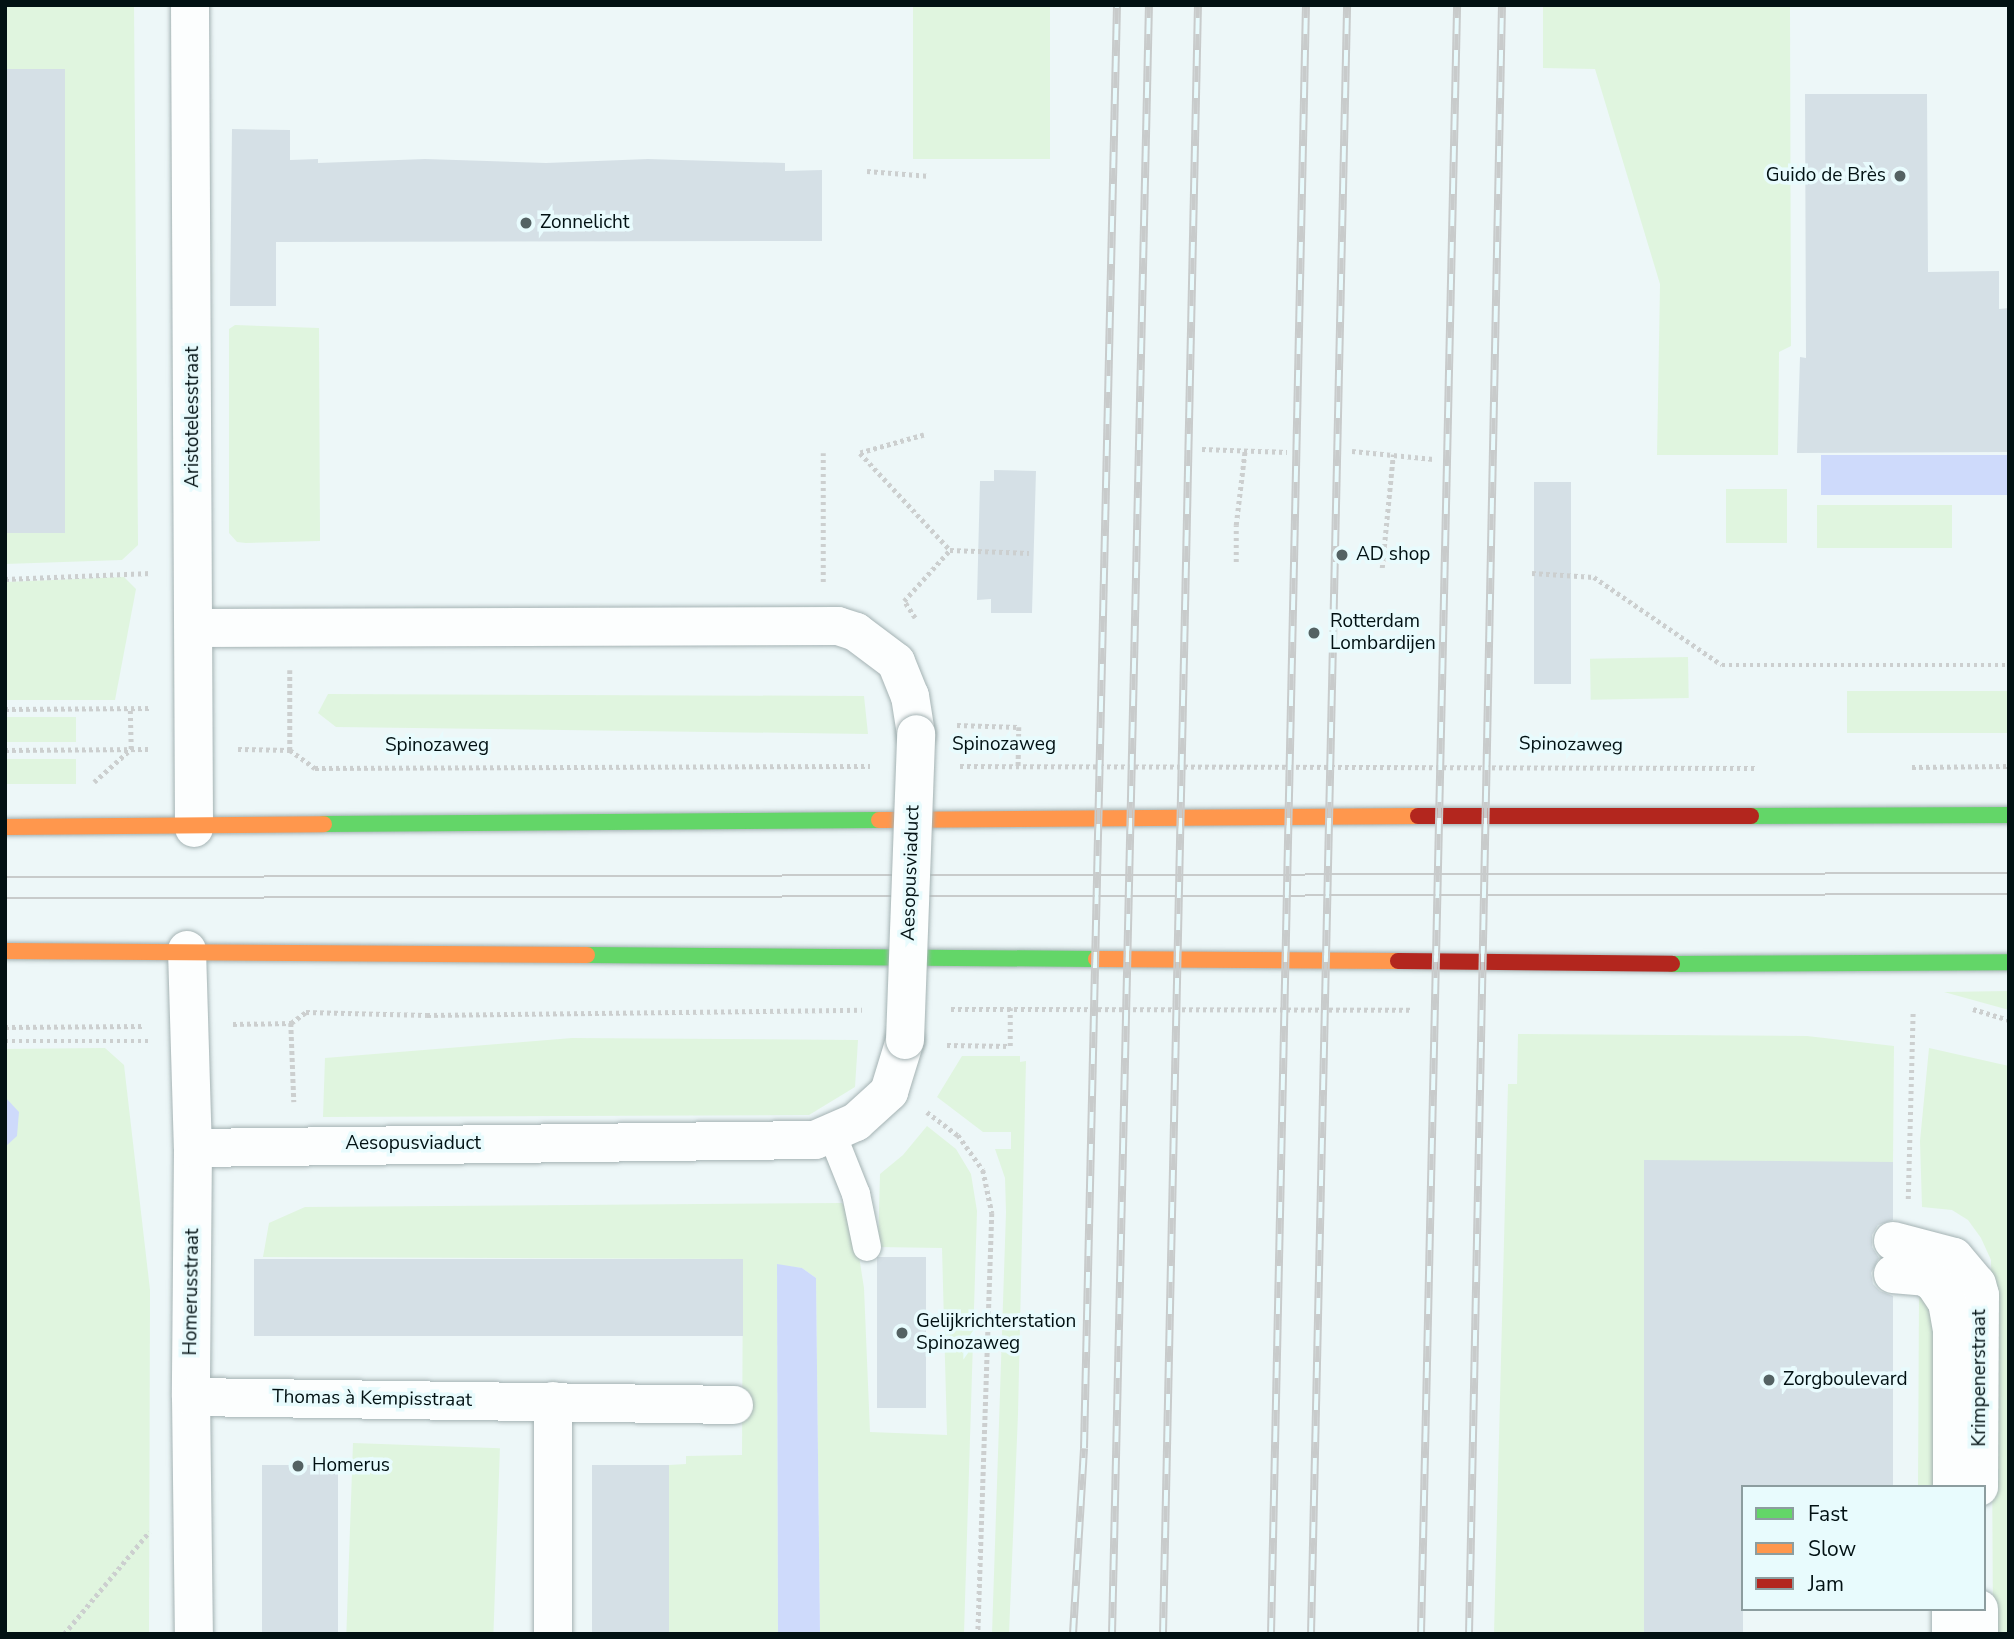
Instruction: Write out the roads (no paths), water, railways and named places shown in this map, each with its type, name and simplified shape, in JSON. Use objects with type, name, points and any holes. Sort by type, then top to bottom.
[{"type":"main road","points":[[5,827],[194,828],[1196,817],[2009,815]]},
{"type":"main road","points":[[5,951],[187,950],[1731,964],[2009,962]]},
{"type":"street","name":"Aristotelesstraat","points":[[190,5],[194,828]]},
{"type":"street","name":"Aesopusviaduct","points":[[193,1148],[774,1141],[815,1140],[832,1134],[874,1109],[890,1092],[905,1040],[916,734],[904,674],[896,662],[856,632],[821,625],[194,628]]},
{"type":"street","name":"Homerusstraat","points":[[187,950],[193,1148],[191,1397],[194,1634]]},
{"type":"street","name":"Krimpenerstraat","points":[[1952,1485],[1952,1331],[1947,1302],[1934,1283],[1893,1257],[1954,1258],[1977,1284],[1980,1295],[1979,1485]]},
{"type":"street","name":"Thomas à Kempisstraat","points":[[191,1397],[734,1405]]},
{"type":"street","points":[[552,1401],[553,1634]]},
{"type":"street","points":[[1951,1611],[1951,1634]]},
{"type":"street","points":[[1979,1611],[1979,1634]]},
{"type":"lane","points":[[832,1134],[856,1194],[867,1247]]},
{"type":"water","points":[[1821,455],[2009,455],[2009,495],[1821,495]]},
{"type":"water","points":[[5,1097],[19,1112],[17,1136],[5,1147]]},
{"type":"water","points":[[777,1264],[802,1268],[816,1278],[820,1634],[778,1634]]},
{"type":"tram line","points":[[5,877],[2009,873]]},
{"type":"tram line","points":[[5,898],[2009,894]]},
{"type":"railway","points":[[1073,1634],[1084,1448],[1117,5]]},
{"type":"railway","points":[[1112,1634],[1149,5]]},
{"type":"railway","points":[[1163,1634],[1198,5]]},
{"type":"railway","points":[[1271,1634],[1306,5]]},
{"type":"railway","points":[[1311,1634],[1347,5]]},
{"type":"railway","points":[[1421,1634],[1457,5]]},
{"type":"railway","points":[[1469,1634],[1502,5]]},
{"type":"place","name":"Guido de Brès","points":[[1900,176]]},
{"type":"place","name":"Zonnelicht","points":[[526,223]]},
{"type":"place","name":"AD shop","points":[[1342,555]]},
{"type":"place","name":"Rotterdam Lombardijen","points":[[1314,633]]},
{"type":"place","name":"Gelijkrichterstation Spinozaweg","points":[[902,1333]]},
{"type":"place","name":"Zorgboulevard","points":[[1769,1380]]},
{"type":"place","name":"Homerus","points":[[298,1466]]}]
